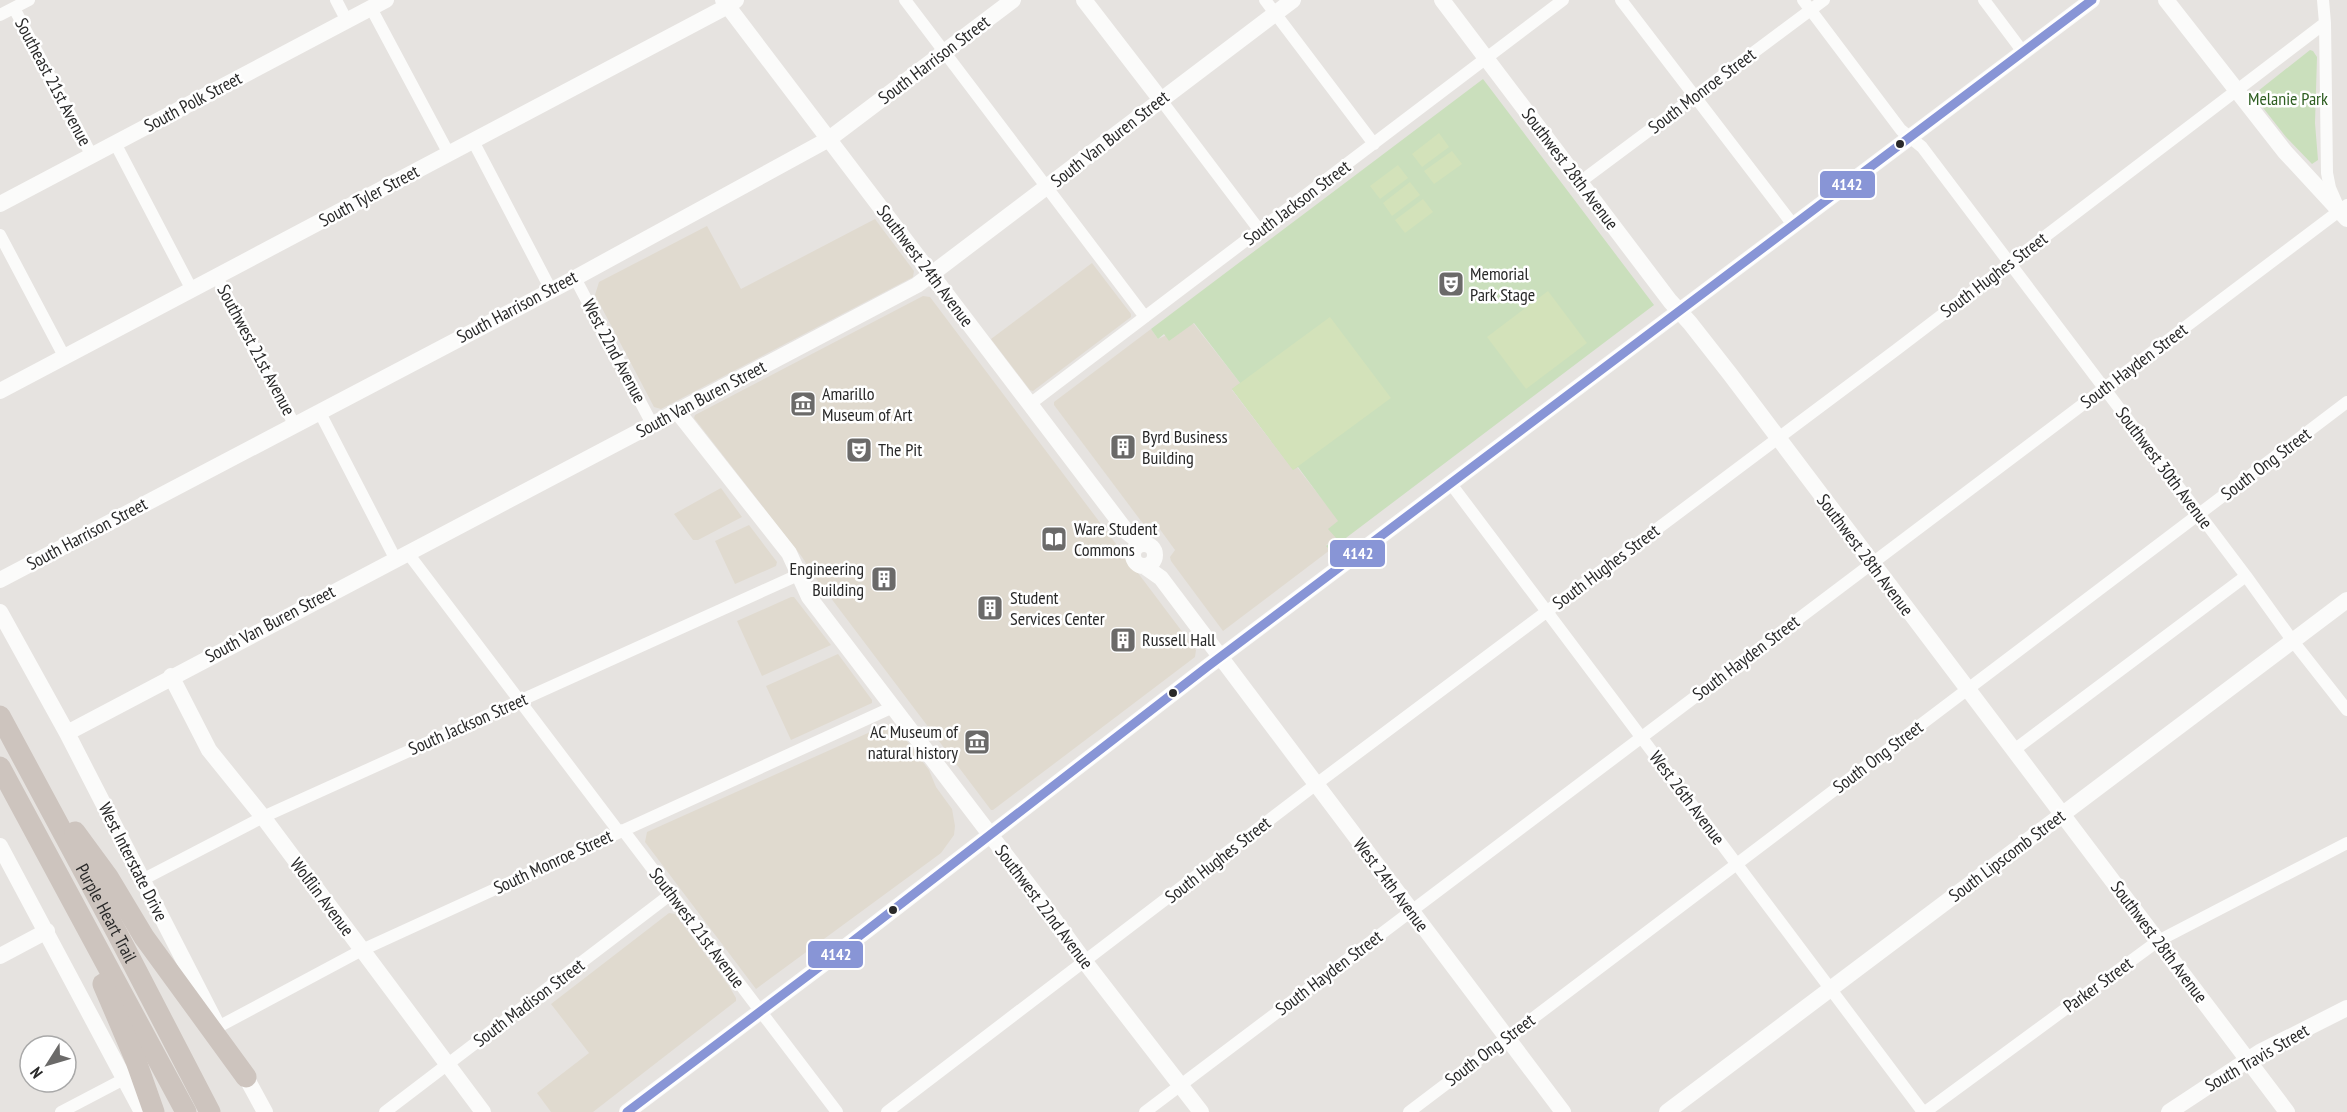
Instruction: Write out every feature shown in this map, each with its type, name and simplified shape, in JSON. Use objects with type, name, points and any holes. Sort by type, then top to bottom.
[{"type":"highway","name":"Purple Heart Trail","points":[[0,716],[210,1112]]},
{"type":"highway","name":"Purple Heart Trail","points":[[0,767],[186,1112]]},
{"type":"highway","points":[[33,777],[108,877],[144,937],[246,1077]]},
{"type":"highway","points":[[50,859],[136,1061],[154,1112]]},
{"type":"main road","name":"South Polk Street","points":[[0,204],[386,0]]},
{"type":"main road","name":"South Harrison Street","points":[[0,580],[575,278],[829,140],[1013,0]]},
{"type":"main road","points":[[1084,0],[1161,100]]},
{"type":"main road","name":"South Van Buren Street","points":[[67,733],[171,676],[917,285],[1293,0]]},
{"type":"main road","name":"Southwest 28th Avenue","points":[[1442,0],[1670,301],[1730,374],[2287,1112]]},
{"type":"main road","points":[[627,1112],[1220,657],[2092,0]]},
{"type":"main road","points":[[2166,0],[2285,152],[2345,211]]},
{"type":"main road","name":"Southwest 24th Avenue","points":[[729,2],[829,140],[1127,532],[1146,553],[1161,578],[1220,657]]},
{"type":"main road","name":"South Tyler Street","points":[[0,391],[473,141],[729,2]]},
{"type":"main road","name":"Southwest 22nd Avenue","points":[[677,411],[789,553],[809,597],[1201,1112]]},
{"type":"main road","name":"South Lipscomb Street","points":[[1667,1112],[2347,600]]},
{"type":"main road","name":"West Interstate Drive","points":[[0,612],[16,637],[67,733],[218,1027],[265,1112]]},
{"type":"main road","points":[[0,622],[16,637]]},
{"type":"main road","name":"West 24th Avenue","points":[[1220,657],[1563,1112]]},
{"type":"main road","name":"Wolflin Avenue","points":[[171,676],[209,750],[263,817],[483,1112]]},
{"type":"main road","points":[[0,846],[142,1112]]},
{"type":"main road","points":[[0,956],[47,931]]},
{"type":"main road","name":"South Travis Street","points":[[2169,1112],[2248,1060],[2347,1008]]},
{"type":"street","points":[[0,15],[29,0]]},
{"type":"street","points":[[336,0],[347,21]]},
{"type":"street","points":[[905,0],[1144,317]]},
{"type":"street","points":[[1265,0],[1374,144]]},
{"type":"street","name":"South Jackson Street","points":[[1030,404],[1563,0]]},
{"type":"street","points":[[1622,0],[1794,226]]},
{"type":"street","name":"South Monroe Street","points":[[1580,182],[1694,96],[1807,5],[1824,0]]},
{"type":"street","points":[[1984,0],[2023,52]]},
{"type":"street","points":[[2322,0],[2325,23],[2326,173],[2330,188],[2345,211]]},
{"type":"street","name":"Southwest 30th Avenue","points":[[1807,5],[1901,130],[1922,147],[2347,710]]},
{"type":"street","name":"Southeast 21st Avenue","points":[[14,8],[92,156]]},
{"type":"street","points":[[371,8],[448,154]]},
{"type":"street","name":"South Hughes Street","points":[[887,1112],[1315,785],[1548,612],[2325,23]]},
{"type":"street","points":[[1161,100],[1260,231]]},
{"type":"street","points":[[473,141],[551,290]]},
{"type":"street","name":"Southwest 21st Avenue","points":[[116,144],[192,290]]},
{"type":"street","name":"South Hayden Street","points":[[1145,1112],[1641,736],[2345,211]]},
{"type":"street","points":[[0,236],[64,356]]},
{"type":"street","name":"Southwest 21st Avenue","points":[[217,277],[294,424]]},
{"type":"street","name":"West 22nd Avenue","points":[[575,278],[652,424]]},
{"type":"street","name":"South Ong Street","points":[[1409,1112],[2347,402]]},
{"type":"street","name":"Southwest 21st Avenue","points":[[319,411],[401,555],[671,894],[837,1112]]},
{"type":"street","name":"West 26th Avenue","points":[[1451,484],[1924,1112]]},
{"type":"street","name":"South Jackson Street","points":[[142,880],[263,817],[798,575]]},
{"type":"street","points":[[2014,750],[2246,576]]},
{"type":"street","name":"South Monroe Street","points":[[218,1027],[362,950],[893,707]]},
{"type":"street","name":"Parker Street","points":[[1924,1112],[2158,941],[2347,843]]},
{"type":"street","name":"South Madison Street","points":[[386,1112],[671,894]]},
{"type":"street","points":[[61,1112],[124,1079]]},
{"type":"shaded area","points":[[875,219],[914,271],[913,277],[661,409],[654,407],[595,295],[599,282],[707,226],[741,289]]},
{"type":"shaded area","points":[[1092,263],[1131,317],[1033,391],[1030,390],[991,339]]},
{"type":"shaded area","points":[[923,296],[930,297],[1196,650],[1195,657],[993,810],[694,418],[695,415]]},
{"type":"shaded area","points":[[1193,323],[1240,383],[1232,390],[1293,470],[1297,467],[1339,521],[1336,538],[1326,545],[1330,550],[1223,631],[1171,561],[1170,557],[1175,550],[1159,528],[1149,529],[1141,521],[1054,405],[1054,402],[1151,329],[1158,339]]},
{"type":"shaded area","points":[[721,488],[742,517],[698,540],[693,540],[674,514]]},
{"type":"shaded area","points":[[749,525],[777,562],[776,566],[735,584],[715,541]]},
{"type":"shaded area","points":[[794,597],[831,645],[762,676],[737,621]]},
{"type":"shaded area","points":[[838,654],[872,703],[791,740],[766,686]]},
{"type":"shaded area","points":[[888,724],[897,728],[929,770],[936,787],[952,809],[954,835],[941,853],[756,989],[645,842],[647,832]]},
{"type":"shaded area","points":[[669,913],[675,914],[729,986],[736,1001],[593,1112],[551,1112],[537,1093],[589,1053],[551,1004]]},
{"type":"green space","name":"Melanie Park","points":[[2310,50],[2317,57],[2315,123],[2318,160],[2312,164],[2286,137],[2253,95]]},
{"type":"green space","points":[[1483,79],[1654,305],[1330,550],[1326,546],[1336,538],[1328,529],[1338,521],[1298,467],[1293,470],[1232,389],[1240,383],[1194,323],[1169,341],[1164,334],[1158,339],[1151,329]]},
{"type":"green space","points":[[1439,133],[1449,147],[1422,167],[1412,154]]},
{"type":"green space","points":[[1452,151],[1462,164],[1434,184],[1424,171]]},
{"type":"green space","points":[[1398,165],[1408,178],[1380,199],[1370,186]]},
{"type":"green space","points":[[1410,182],[1420,195],[1392,216],[1383,203]]},
{"type":"green space","points":[[1423,199],[1433,212],[1405,233],[1395,220]]},
{"type":"green space","points":[[1548,291],[1587,343],[1526,389],[1487,337]]},
{"type":"green space","points":[[1330,317],[1391,398],[1293,470],[1232,389]]},
{"type":"transit line","name":"4142","points":[[627,1112],[822,965],[1207,667],[2092,0]]},
{"type":"place","name":"Memorial Park Stage","points":[[1451,284]]},
{"type":"place","name":"Amarillo Museum of Art","points":[[803,404]]},
{"type":"place","name":"Byrd Business Building","points":[[1123,447]]},
{"type":"place","name":"The Pit","points":[[859,450]]},
{"type":"place","name":"Ware Student Commons","points":[[1054,539]]},
{"type":"place","name":"Engineering Building","points":[[884,579]]},
{"type":"place","name":"Student Services Center","points":[[990,608]]},
{"type":"place","name":"Russell Hall","points":[[1123,640]]},
{"type":"place","name":"AC Museum of natural history","points":[[977,742]]}]
